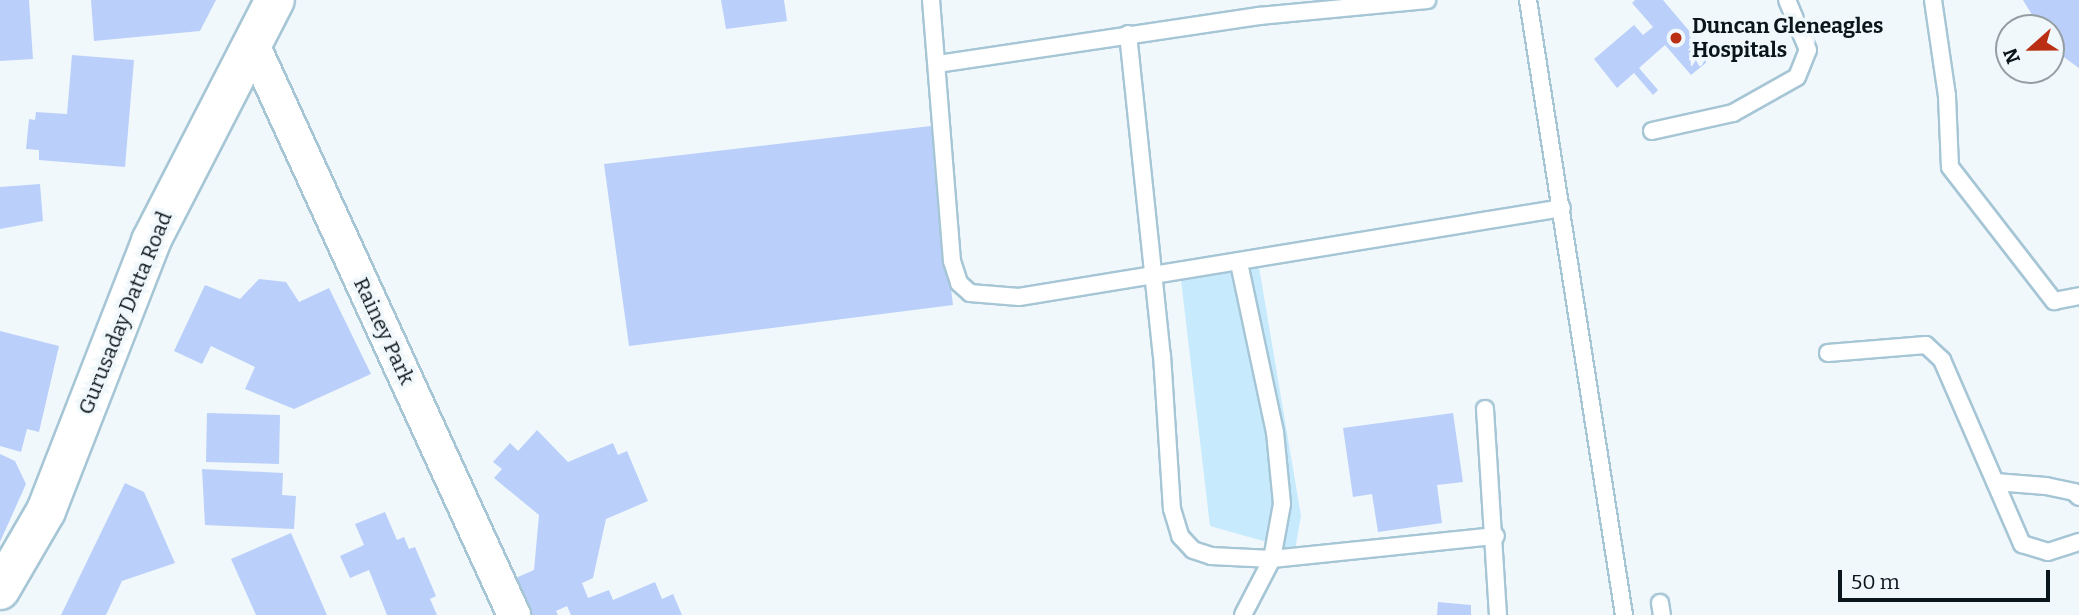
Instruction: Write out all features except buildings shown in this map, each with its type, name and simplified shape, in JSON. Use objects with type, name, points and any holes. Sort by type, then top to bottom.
[{"type":"street","name":"Gurusaday Datta Road","points":[[0,590],[46,511],[151,241],[254,47],[275,0]]},
{"type":"street","name":"Rainey Park","points":[[254,47],[514,615]]},
{"type":"lane","points":[[931,0],[952,261],[959,283],[970,293],[985,297],[1019,297],[1151,273],[1239,263],[1562,208]]},
{"type":"lane","points":[[938,64],[1128,34],[1427,0]]},
{"type":"lane","points":[[1528,0],[1624,615]]},
{"type":"lane","points":[[1653,131],[1733,113],[1797,77],[1808,50],[1787,0]]},
{"type":"lane","points":[[1933,0],[1947,96],[1950,167],[2054,302],[2079,296]]},
{"type":"lane","points":[[1128,34],[1151,273],[1162,355],[1172,509],[1180,536],[1193,550],[1211,555],[1272,559],[1496,536]]},
{"type":"lane","points":[[1239,263],[1275,432],[1282,504],[1272,559],[1243,615]]},
{"type":"lane","points":[[1828,353],[1926,345],[1942,360],[2022,544],[2048,552],[2079,542]]},
{"type":"lane","points":[[1485,409],[1496,536],[1498,615]]},
{"type":"lane","points":[[1996,482],[2046,486],[2074,492],[2079,497]]},
{"type":"shaded area","points":[[1259,267],[1301,516],[1295,550],[1210,526],[1181,280]]},
{"type":"place","name":"Duncan Gleneagles Hospitals","points":[[1676,38]]}]
